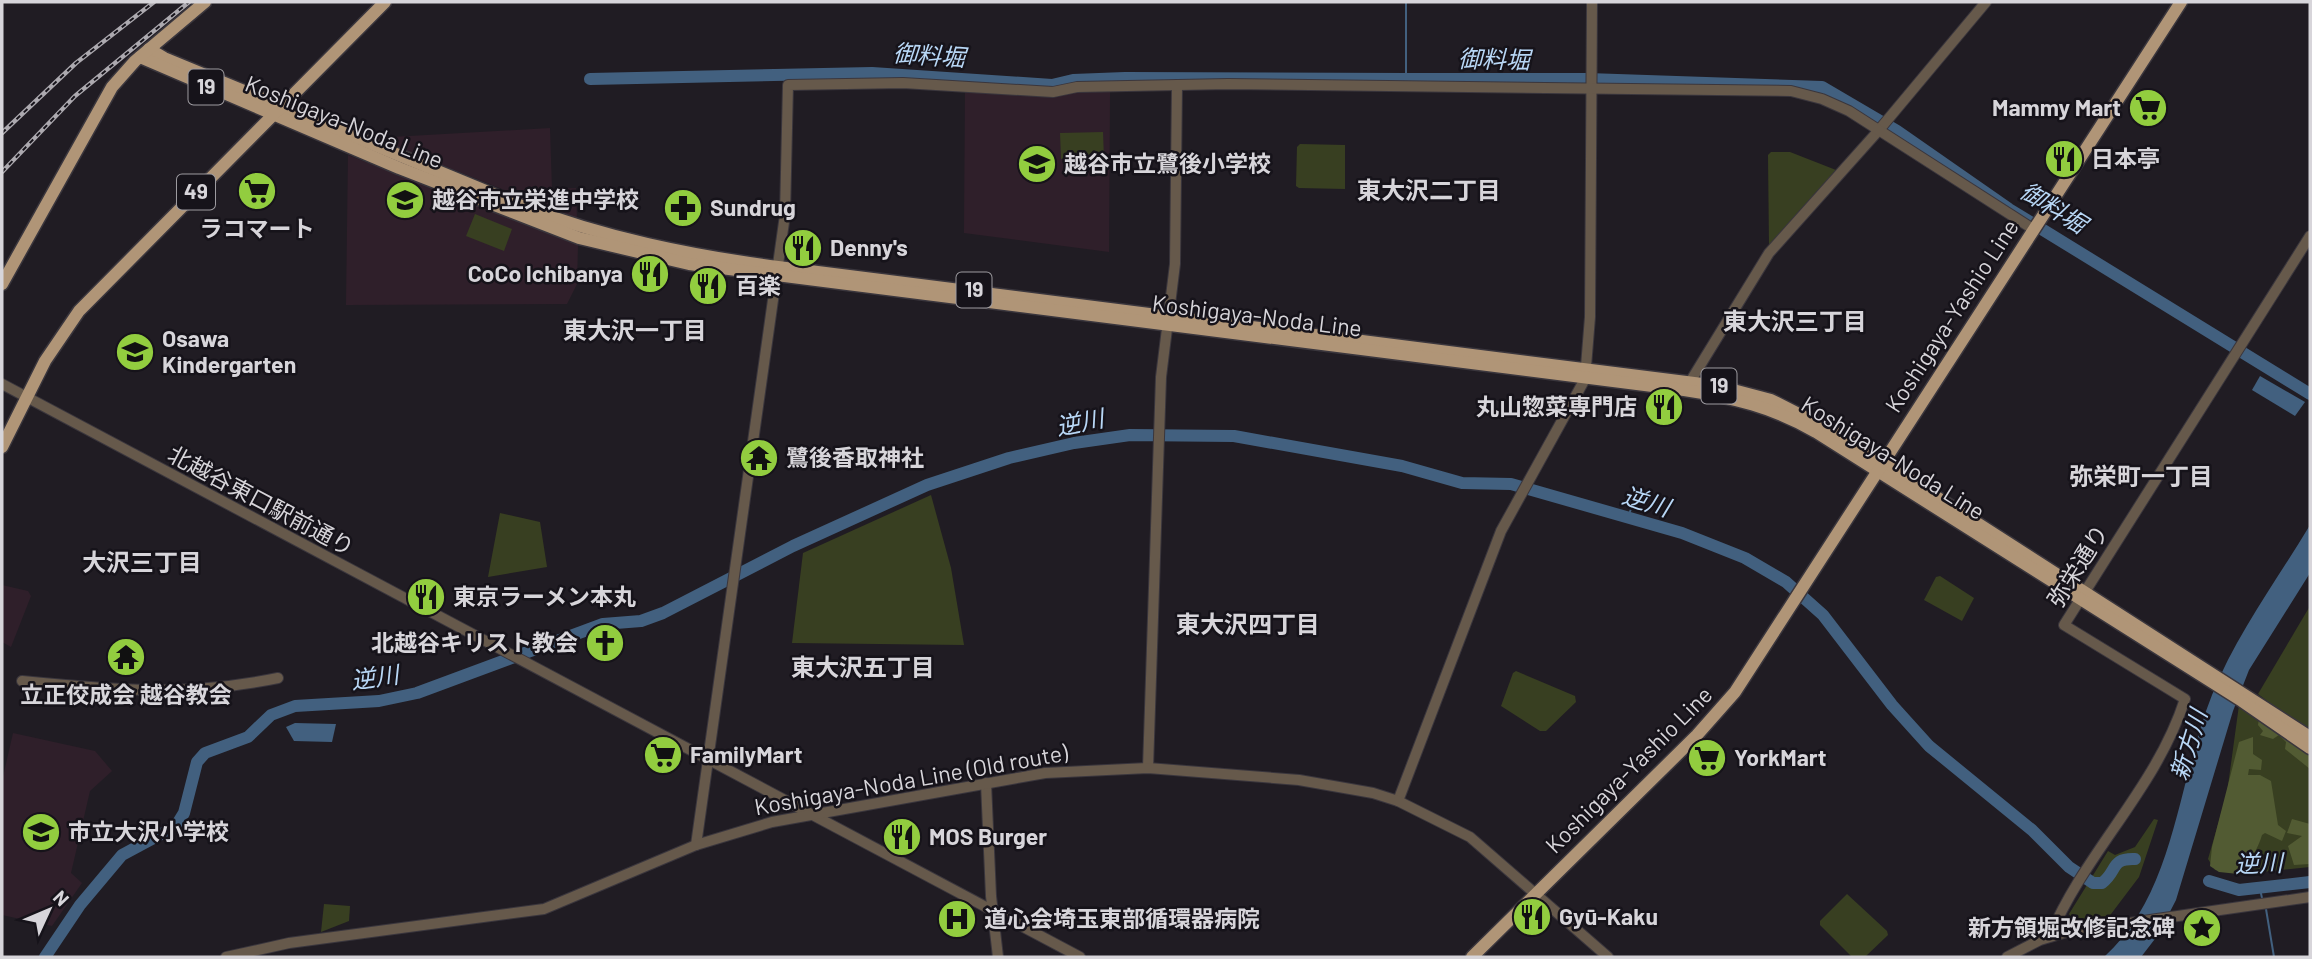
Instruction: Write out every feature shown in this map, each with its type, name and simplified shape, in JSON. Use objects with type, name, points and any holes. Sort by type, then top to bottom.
[{"type":"main road","points":[[2,284],[113,87],[144,53],[205,2]]},
{"type":"main road","name":"49","points":[[2,447],[54,346],[79,311],[385,2]]},
{"type":"main road","name":"Koshigaya-Yashio Line","points":[[1472,957],[1713,718],[1735,692],[2181,2]]},
{"type":"main road","name":"Koshigaya-Noda Line","points":[[144,53],[579,238],[689,264],[777,272],[1586,373],[1736,389],[1788,407],[2252,703],[2310,737]]},
{"type":"main road","name":"Koshigaya-Noda Line","points":[[1586,373],[1713,394],[1749,403],[1801,423],[1881,467]]},
{"type":"main road","name":"Koshigaya-Noda Line","points":[[2252,703],[2310,748]]},
{"type":"street","points":[[1398,801],[1502,531],[1586,373],[1592,2]]},
{"type":"street","points":[[1690,382],[1769,253],[1883,126],[1986,2]]},
{"type":"street","points":[[696,845],[786,204],[788,85],[903,83],[1053,92],[1077,88],[1177,85],[1591,83],[1791,91],[1836,104],[1883,126],[2036,224]]},
{"type":"street","points":[[1148,768],[1161,377],[1175,264],[1177,85]]},
{"type":"street","name":"弥栄通り","points":[[2050,936],[2173,738],[2185,699],[2064,625],[2310,236]]},
{"type":"street","name":"北越谷東口駅前通り","points":[[2,384],[1080,957]]},
{"type":"street","points":[[22,681],[105,690],[177,692],[212,690],[278,678]]},
{"type":"street","name":"Koshigaya-Noda Line (Old route)","points":[[226,957],[286,944],[544,909],[696,845],[751,827],[1045,773],[1148,768],[1299,780],[1361,791],[1398,801],[1470,837],[1608,957]]},
{"type":"street","points":[[986,783],[999,957]]},
{"type":"street","points":[[2007,957],[2050,936],[2310,897]]},
{"type":"shaded area","name":"越谷市立鷺後小学校","points":[[965,90],[1110,92],[1109,252],[964,233]]},
{"type":"shaded area","name":"越谷市立栄進中学校","points":[[550,128],[552,189],[576,188],[577,219],[374,138]]},
{"type":"shaded area","name":"越谷市立栄進中学校","points":[[348,155],[578,245],[577,284],[567,304],[346,305]]},
{"type":"shaded area","points":[[2,585],[28,591],[31,596],[11,647],[2,642]]},
{"type":"shaded area","name":"市立大沢小学校","points":[[13,733],[95,751],[112,771],[90,791],[71,873],[82,883],[52,926],[2,915],[2,781]]},
{"type":"green space","points":[[1103,132],[1104,158],[1061,159],[1060,133]]},
{"type":"green space","points":[[1300,144],[1345,145],[1345,189],[1296,186],[1297,147]]},
{"type":"green space","points":[[1771,152],[1790,152],[1836,170],[1769,245],[1768,155]]},
{"type":"green space","points":[[475,214],[512,229],[504,251],[466,236]]},
{"type":"green space","points":[[931,495],[951,568],[964,645],[792,643],[803,553]]},
{"type":"green space","points":[[500,513],[540,522],[547,567],[488,577]]},
{"type":"green space","points":[[1940,576],[1974,598],[1962,621],[1924,600],[1936,577]]},
{"type":"green space","points":[[2310,606],[2310,734],[2258,694]]},
{"type":"green space","points":[[1516,671],[1575,696],[1576,702],[1546,731],[1540,731],[1501,706]]},
{"type":"green space","points":[[2239,705],[2310,753],[2310,867],[2242,874],[2215,870],[2208,859],[2227,793]]},
{"type":"green space","points":[[2259,719],[2310,756],[2310,769],[2285,749],[2286,742],[2279,735],[2273,739],[2260,735],[2263,731],[2258,725]]},
{"type":"green space","points":[[2253,737],[2253,754],[2262,760],[2261,770],[2249,769],[2248,775],[2260,775],[2271,781],[2278,825],[2286,831],[2282,841],[2265,833],[2262,835],[2249,865],[2248,875],[2219,872],[2210,866],[2212,847],[2239,742]]},
{"type":"green space","points":[[2154,819],[2158,820],[2139,877],[2108,918],[2075,923],[2069,914],[2108,851],[2115,855],[2135,847]]},
{"type":"green space","points":[[2292,819],[2310,824],[2310,864],[2294,865],[2288,846],[2302,836],[2287,833]]},
{"type":"green space","points":[[1847,894],[1887,931],[1888,935],[1865,957],[1852,957],[1820,925],[1820,921]]},
{"type":"green space","points":[[324,904],[350,906],[349,921],[321,932]]},
{"type":"water","points":[[2260,376],[2305,402],[2295,416],[2252,390]]},
{"type":"water","points":[[2310,525],[2310,573],[2249,670],[2233,711],[2176,900],[2158,935],[2141,957],[2104,957],[2128,931],[2161,868],[2200,729],[2222,673],[2245,629]]},
{"type":"water","points":[[295,723],[336,724],[332,742],[294,741],[286,727]]},
{"type":"waterway","points":[[1406,2],[1406,79]]},
{"type":"waterway","name":"御料堀","points":[[590,79],[872,73],[1052,85],[1073,80],[1125,78],[1588,79],[1822,87],[1897,131],[2009,209],[2310,394]]},
{"type":"waterway","name":"逆川","points":[[45,957],[80,905],[122,855],[176,826],[184,813],[197,762],[205,753],[248,737],[271,715],[295,706],[379,701],[417,693],[603,624],[641,621],[663,613],[793,546],[927,485],[1009,458],[1074,443],[1130,435],[1234,436],[1402,466],[1462,483],[1511,484],[1682,533],[1745,558],[1786,582],[1823,615],[1892,705],[1929,746],[2032,830],[2069,867],[2093,883],[2102,883],[2118,863],[2135,859]]},
{"type":"waterway","points":[[1628,517],[1631,509]]},
{"type":"waterway","name":"逆川","points":[[2209,881],[2239,890],[2310,882]]},
{"type":"waterway","points":[[2260,889],[2262,898]]},
{"type":"waterway","points":[[2266,909],[2274,957]]},
{"type":"railway","points":[[2,133],[76,63],[154,2]]},
{"type":"railway","points":[[2,172],[75,96],[189,2]]},
{"type":"place","name":"Mammy Mart","points":[[2148,108]]},
{"type":"place","name":"日本亭","points":[[2064,159]]},
{"type":"place","name":"越谷市立鷺後小学校","points":[[1037,164]]},
{"type":"place","name":"ラコマート","points":[[257,191]]},
{"type":"place","name":"越谷市立栄進中学校","points":[[405,200]]},
{"type":"place","name":"Sundrug","points":[[683,208]]},
{"type":"place","name":"Denny's","points":[[803,248]]},
{"type":"place","name":"CoCo Ichibanya","points":[[650,274]]},
{"type":"place","name":"百楽","points":[[708,286]]},
{"type":"place","name":"Osawa Kindergarten","points":[[135,352]]},
{"type":"place","name":"丸山惣菜専門店","points":[[1664,407]]},
{"type":"place","name":"鷺後香取神社","points":[[759,458]]},
{"type":"place","name":"東京ラーメン本丸","points":[[426,597]]},
{"type":"place","name":"北越谷キリスト教会","points":[[605,643]]},
{"type":"place","name":"立正佼成会 越谷教会","points":[[126,657]]},
{"type":"place","name":"FamilyMart","points":[[663,755]]},
{"type":"place","name":"YorkMart","points":[[1707,758]]},
{"type":"place","name":"市立大沢小学校","points":[[41,832]]},
{"type":"place","name":"MOS Burger","points":[[902,837]]},
{"type":"place","name":"Gyū-Kaku","points":[[1532,917]]},
{"type":"place","name":"道心会埼玉東部循環器病院","points":[[957,919]]},
{"type":"place","name":"新方領堀改修記念碑","points":[[2202,928]]},
{"type":"district","name":"東大沢二丁目","points":[[1429,191]]},
{"type":"district","name":"東大沢三丁目","points":[[1795,322]]},
{"type":"district","name":"東大沢一丁目","points":[[635,331]]},
{"type":"district","name":"弥栄町一丁目","points":[[2141,477]]},
{"type":"district","name":"大沢三丁目","points":[[142,563]]},
{"type":"district","name":"東大沢四丁目","points":[[1248,625]]},
{"type":"district","name":"東大沢五丁目","points":[[863,668]]},
{"type":"water label","name":"新方川","points":[[2189,745]]}]
